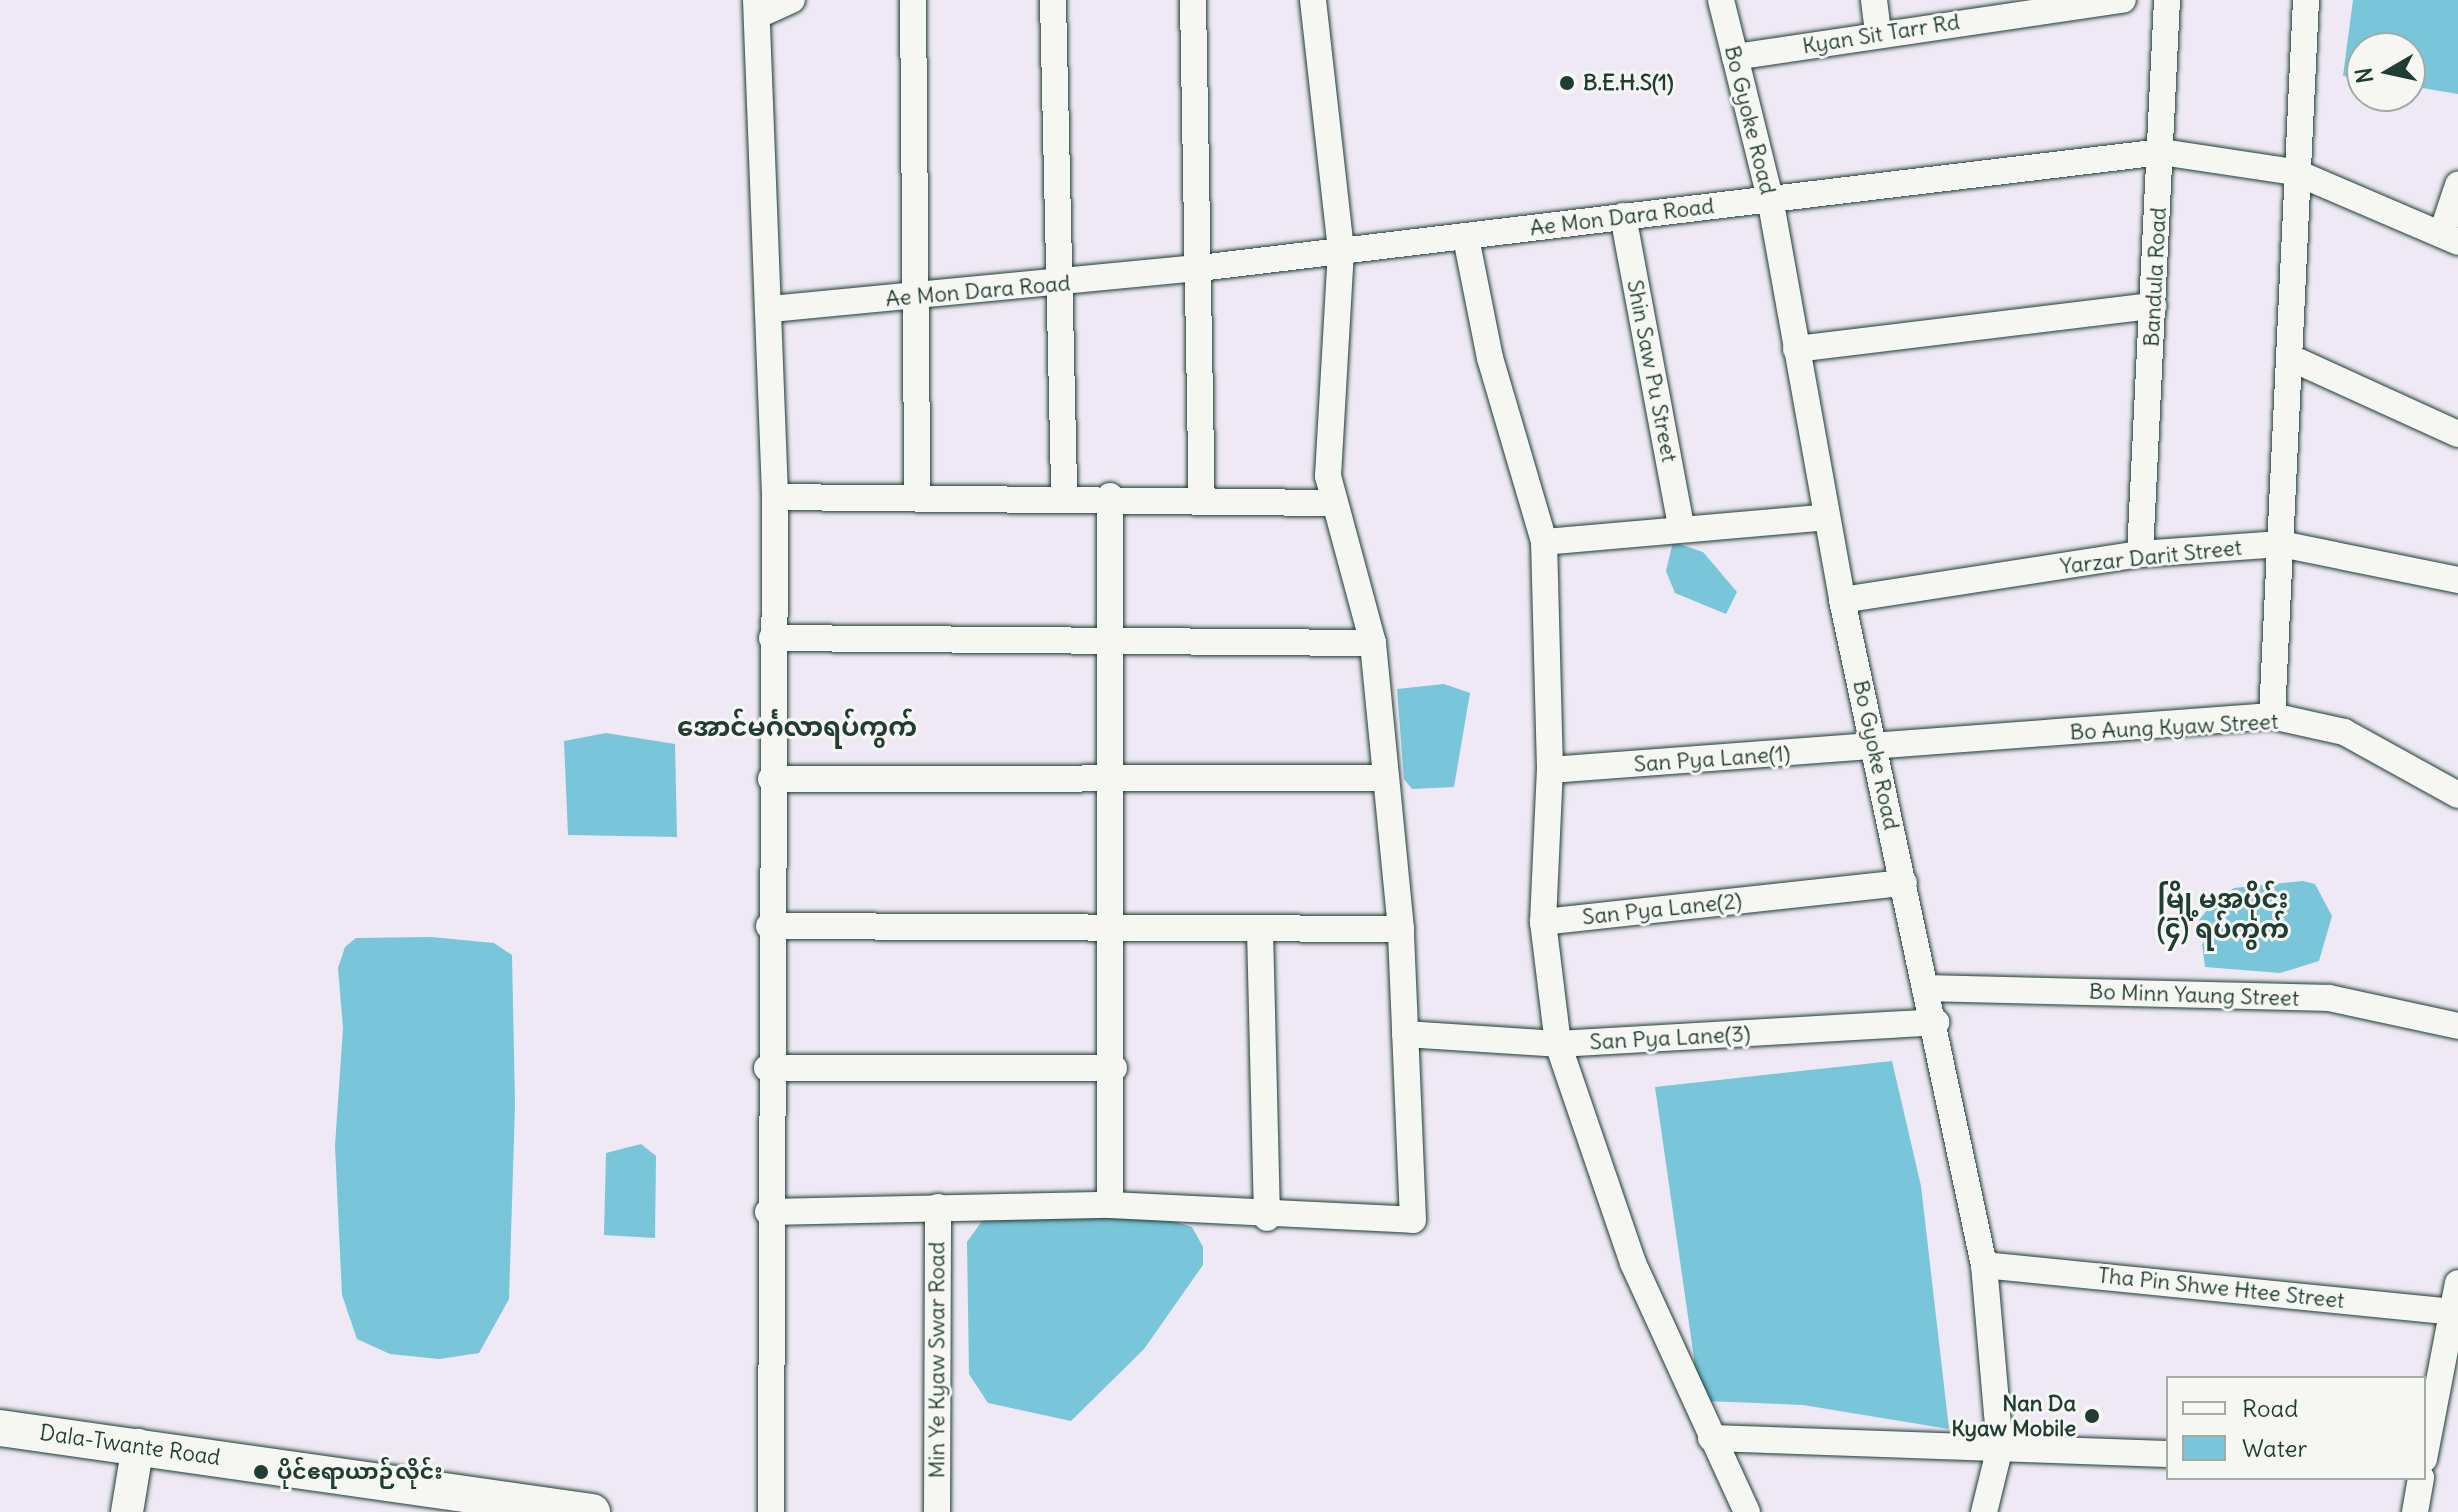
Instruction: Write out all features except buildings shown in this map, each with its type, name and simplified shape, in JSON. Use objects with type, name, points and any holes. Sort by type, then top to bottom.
[{"type":"main road","name":"Dala-Twante Road","points":[[0,1428],[356,1477],[521,1507],[592,1512]]},
{"type":"street","points":[[771,1512],[767,1068],[775,497],[771,309],[757,7],[792,0]]},
{"type":"street","points":[[913,0],[917,497]]},
{"type":"street","points":[[1053,0],[1064,496]]},
{"type":"street","points":[[1193,0],[1202,499]]},
{"type":"street","points":[[768,1212],[1110,1205],[1267,1218],[1413,1220],[1401,929],[1373,643],[1333,503],[1341,250],[1313,0]]},
{"type":"street","name":"Bo Gyoke Road","points":[[1721,0],[1770,198],[1842,600],[1936,1022],[1984,1265],[2000,1447],[1984,1512]]},
{"type":"street","points":[[1874,0],[1878,32]]},
{"type":"street","name":"Kyan Sit Tarr Rd","points":[[1735,57],[2029,6],[2123,0]]},
{"type":"street","name":"Bandula Road","points":[[2140,554],[2162,152],[2167,0]]},
{"type":"street","points":[[2272,716],[2291,358],[2295,172],[2306,0]]},
{"type":"street","name":"Ae Mon Dara Road","points":[[771,309],[1058,283],[1466,238],[1623,216],[2162,152],[2295,172],[2450,238]]},
{"type":"street","points":[[2450,238],[2458,185]]},
{"type":"street","name":"Shin Saw Pu Street","points":[[1623,216],[1681,527]]},
{"type":"street","points":[[1466,238],[1490,358],[1544,542],[1550,770],[1543,922],[1558,1044],[1633,1263],[1747,1512]]},
{"type":"street","points":[[1796,349],[2153,306]]},
{"type":"street","points":[[2291,358],[2458,434]]},
{"type":"street","points":[[775,497],[1110,496],[1333,503]]},
{"type":"street","points":[[1110,496],[1114,1068],[1110,1205]]},
{"type":"street","points":[[1544,542],[1681,527],[1827,517]]},
{"type":"street","name":"Yarzar Darit Street","points":[[1842,600],[2140,554],[2281,544],[2458,580]]},
{"type":"street","points":[[772,638],[1111,637],[1373,643]]},
{"type":"street","name":"Bo Aung Kyaw Street","points":[[1874,748],[2272,716],[2344,732],[2458,795]]},
{"type":"street","name":"San Pya Lane(1)","points":[[1550,770],[1874,748]]},
{"type":"street","points":[[771,779],[1113,781],[1384,778]]},
{"type":"street","name":"San Pya Lane(2)","points":[[1543,922],[1904,883]]},
{"type":"street","points":[[769,926],[1401,929]]},
{"type":"street","points":[[1260,930],[1267,1218]]},
{"type":"street","name":"Bo Minn Yaung Street","points":[[1927,988],[2329,998],[2458,1026]]},
{"type":"street","name":"San Pya Lane(3)","points":[[1405,1034],[1558,1044],[1936,1022]]},
{"type":"street","points":[[767,1068],[1114,1068]]},
{"type":"street","name":"Min Ye Kyaw Swar Road","points":[[937,1512],[938,1207]]},
{"type":"street","name":"Tha Pin Shwe Htee Street","points":[[1984,1265],[2456,1312]]},
{"type":"street","points":[[2426,1450],[2456,1312],[2458,1283]]},
{"type":"street","points":[[1711,1438],[2166,1454]]},
{"type":"street","points":[[127,1512],[138,1445]]},
{"type":"street","points":[[2415,1512],[2421,1480]]},
{"type":"water","points":[[2353,0],[2458,0],[2458,94],[2426,89],[2426,32],[2349,32]]},
{"type":"water","points":[[1673,542],[1703,552],[1737,592],[1726,614],[1675,593],[1666,571]]},
{"type":"water","points":[[1444,684],[1470,693],[1454,787],[1412,789],[1404,779],[1397,689]]},
{"type":"water","points":[[606,733],[675,744],[677,837],[568,835],[564,741]]},
{"type":"water","points":[[2303,881],[2315,884],[2332,916],[2319,961],[2280,973],[2205,967],[2199,920],[2217,898],[2234,888]]},
{"type":"water","points":[[431,937],[494,943],[512,955],[515,1105],[509,1299],[479,1353],[439,1359],[390,1354],[357,1339],[342,1295],[335,1146],[343,1028],[338,968],[345,947],[356,938]]},
{"type":"water","points":[[1892,1061],[1921,1186],[1949,1429],[1803,1405],[1706,1401],[1698,1386],[1655,1087]]},
{"type":"water","points":[[641,1144],[656,1156],[655,1238],[604,1235],[606,1153]]},
{"type":"water","points":[[1000,1215],[1163,1218],[1192,1227],[1203,1247],[1203,1265],[1144,1349],[1071,1421],[988,1403],[969,1374],[967,1242],[982,1221]]},
{"type":"place","name":"B.E.H.S(1)","points":[[1567,83]]},
{"type":"place","name":"Nan Da Kyaw Mobile","points":[[2092,1416]]},
{"type":"place","name":"ပိုင်ဧရာယာဉ်လိုင်း","points":[[261,1472]]},
{"type":"district","name":"အောင်မင်္ဂလာရပ်ကွက်","points":[[797,727]]},
{"type":"district","name":"မြို့မအပိုင်း (၄) ရပ်ကွက်","points":[[2223,914]]}]
